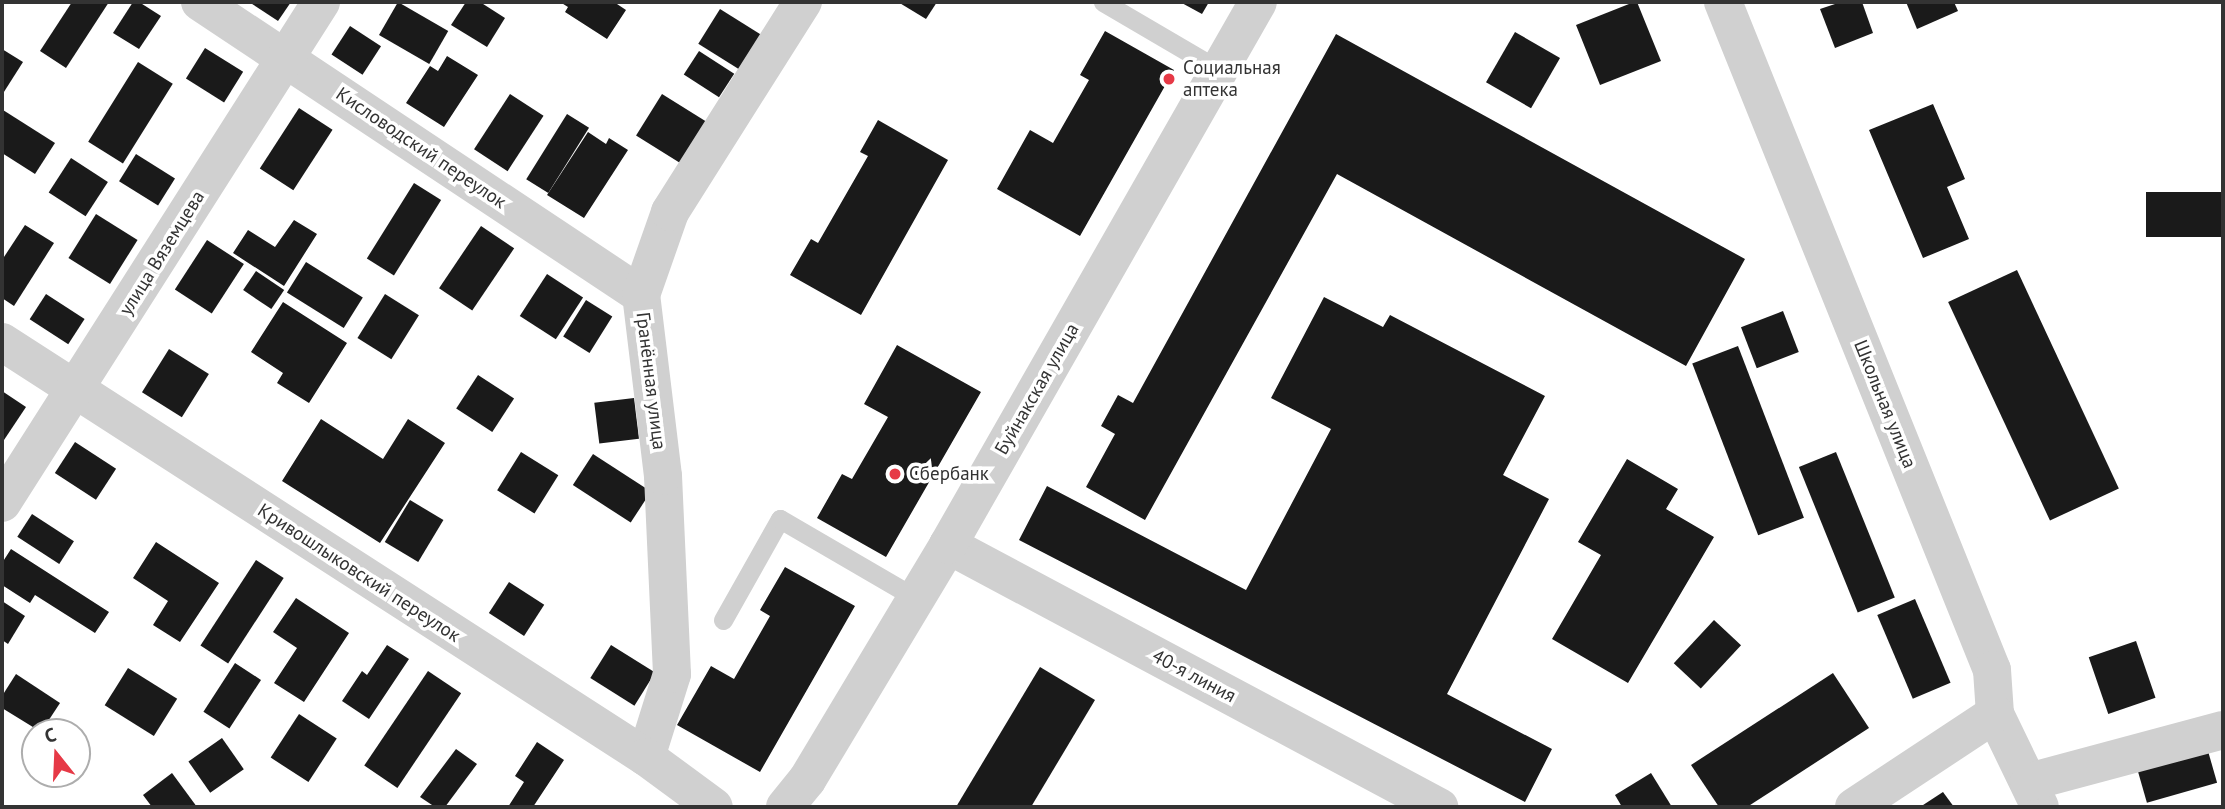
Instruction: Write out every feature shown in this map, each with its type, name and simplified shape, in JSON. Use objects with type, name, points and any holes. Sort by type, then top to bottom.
[{"type":"street","name":"Кисловодский переулок","points":[[200,2],[641,295]]},
{"type":"street","name":"улица Вяземцева","points":[[2,503],[76,391],[321,2]]},
{"type":"street","name":"Гранённая улица","points":[[646,757],[672,674],[663,476],[641,295],[670,212],[803,2]]},
{"type":"street","name":"Буйнакская улица","points":[[785,807],[807,780],[948,545],[1258,2]]},
{"type":"street","name":"Школьная улица","points":[[1723,2],[1992,670],[1995,715],[2035,794]]},
{"type":"street","name":"Кривошлыковский переулок","points":[[2,342],[646,757],[714,807]]},
{"type":"street","name":"40-я линия","points":[[948,545],[1439,807]]},
{"type":"street","points":[[1854,807],[1995,715]]},
{"type":"street","points":[[2035,794],[2223,730]]},
{"type":"lane","points":[[1103,2],[1219,70]]},
{"type":"lane","points":[[723,620],[779,519],[916,598]]},
{"type":"building","points":[[72,2],[109,2],[66,68],[40,51]]},
{"type":"building","points":[[133,2],[139,2],[161,16],[139,49],[113,33]]},
{"type":"building","points":[[249,2],[291,2],[278,21]]},
{"type":"building","points":[[398,2],[448,31],[429,64],[379,35]]},
{"type":"building","points":[[466,2],[480,2],[505,18],[487,47],[451,25]]},
{"type":"building","points":[[560,2],[614,2],[626,10],[607,39],[565,12],[568,7]]},
{"type":"building","points":[[898,2],[937,2],[926,19]]},
{"type":"building","points":[[1180,2],[1209,2],[1202,14]]},
{"type":"building","points":[[1637,2],[1661,61],[1600,85],[1576,25]]},
{"type":"building","points":[[1841,2],[1862,2],[1873,33],[1835,48],[1820,9]]},
{"type":"building","points":[[1906,2],[1954,2],[1958,11],[1917,29]]},
{"type":"building","points":[[720,9],[762,35],[740,70],[698,44]]},
{"type":"building","points":[[350,26],[381,46],[363,75],[331,55]]},
{"type":"building","points":[[1105,31],[1174,70],[1080,236],[997,189],[1030,130],[1053,143],[1089,80],[1080,75]]},
{"type":"building","points":[[1515,32],[1560,58],[1531,108],[1486,82]]},
{"type":"building","points":[[1336,34],[1745,259],[1686,366],[1337,174],[1145,520],[1086,487],[1115,434],[1101,426],[1118,395],[1133,403]]},
{"type":"building","points":[[205,48],[243,72],[224,102],[186,79]]},
{"type":"building","points":[[2,49],[23,62],[2,95]]},
{"type":"building","points":[[699,51],[734,74],[719,97],[684,74]]},
{"type":"building","points":[[447,56],[478,75],[444,127],[406,103],[430,66],[438,71]]},
{"type":"building","points":[[138,62],[173,84],[123,163],[88,142]]},
{"type":"building","points":[[510,94],[544,116],[508,171],[474,149]]},
{"type":"building","points":[[662,94],[706,122],[680,163],[636,136]]},
{"type":"building","points":[[1933,104],[1965,179],[1947,187],[1969,239],[1923,258],[1869,130]]},
{"type":"building","points":[[299,108],[333,130],[293,190],[260,168]]},
{"type":"building","points":[[3,110],[55,143],[35,174],[2,153]]},
{"type":"building","points":[[567,114],[589,128],[548,193],[526,179]]},
{"type":"building","points":[[878,120],[948,160],[861,315],[790,275],[811,239],[818,243],[868,156],[860,152]]},
{"type":"building","points":[[588,132],[606,144],[609,138],[628,150],[584,218],[547,195]]},
{"type":"building","points":[[136,154],[175,178],[158,206],[119,181]]},
{"type":"building","points":[[71,158],[108,182],[86,216],[49,192]]},
{"type":"building","points":[[414,183],[441,200],[394,275],[367,258]]},
{"type":"building","points":[[2146,192],[2223,192],[2223,237],[2146,237]]},
{"type":"building","points":[[96,214],[138,240],[110,284],[68,258]]},
{"type":"building","points":[[294,220],[317,234],[284,286],[233,253],[248,230],[275,247]]},
{"type":"building","points":[[25,225],[54,243],[14,306],[2,298],[2,260]]},
{"type":"building","points":[[481,226],[514,248],[472,311],[439,288]]},
{"type":"building","points":[[207,240],[244,264],[212,313],[175,289]]},
{"type":"building","points":[[306,262],[363,298],[344,328],[287,293]]},
{"type":"building","points":[[2017,270],[2119,488],[2050,521],[1948,302]]},
{"type":"building","points":[[256,271],[284,290],[271,309],[243,290]]},
{"type":"building","points":[[547,274],[583,297],[556,339],[520,316]]},
{"type":"building","points":[[46,294],[85,319],[68,344],[30,319]]},
{"type":"building","points":[[385,294],[419,315],[391,359],[357,338]]},
{"type":"building","points":[[1324,297],[1383,327],[1390,315],[1545,396],[1503,475],[1549,499],[1447,694],[1552,749],[1525,802],[1019,540],[1047,486],[1246,590],[1331,429],[1271,398]]},
{"type":"building","points":[[586,300],[612,316],[590,353],[563,336]]},
{"type":"building","points":[[283,302],[347,343],[309,403],[277,383],[283,373],[251,352]]},
{"type":"building","points":[[1783,311],[1799,352],[1757,368],[1741,327]]},
{"type":"building","points":[[897,345],[981,392],[886,557],[817,518],[842,474],[852,479],[888,417],[864,404]]},
{"type":"building","points":[[1738,346],[1804,518],[1758,535],[1692,364]]},
{"type":"building","points":[[169,349],[209,374],[182,417],[142,392]]},
{"type":"building","points":[[478,375],[514,398],[492,432],[456,409]]},
{"type":"building","points":[[2,391],[26,407],[2,443]]},
{"type":"building","points":[[634,398],[639,439],[599,444],[594,403]]},
{"type":"building","points":[[321,419],[383,459],[408,419],[445,443],[380,543],[282,481]]},
{"type":"building","points":[[75,442],[116,469],[96,500],[55,473]]},
{"type":"building","points":[[521,452],[558,475],[534,513],[497,490]]},
{"type":"building","points":[[1836,452],[1895,598],[1858,613],[1799,467]]},
{"type":"building","points":[[593,454],[651,492],[631,523],[573,485]]},
{"type":"building","points":[[1627,459],[1678,489],[1666,509],[1714,537],[1628,683],[1552,639],[1601,555],[1578,542]]},
{"type":"building","points":[[410,500],[443,520],[418,562],[385,542]]},
{"type":"building","points":[[32,514],[74,541],[59,564],[17,537]]},
{"type":"building","points":[[156,542],[219,583],[180,642],[153,625],[168,601],[133,578]]},
{"type":"building","points":[[11,549],[109,612],[95,633],[35,595],[30,603],[2,585],[2,563]]},
{"type":"building","points":[[256,560],[284,578],[228,664],[200,646]]},
{"type":"building","points":[[785,567],[855,606],[760,772],[677,725],[711,666],[734,679],[770,616],[760,610]]},
{"type":"building","points":[[509,582],[544,605],[524,636],[489,613]]},
{"type":"building","points":[[296,598],[349,633],[304,702],[274,683],[297,648],[273,632]]},
{"type":"building","points":[[1915,599],[1951,683],[1913,699],[1877,615]]},
{"type":"building","points":[[2,601],[25,616],[8,644],[2,640]]},
{"type":"building","points":[[1714,620],[1741,645],[1701,688],[1674,663]]},
{"type":"building","points":[[2136,641],[2156,698],[2108,714],[2089,657]]},
{"type":"building","points":[[387,645],[409,659],[369,719],[342,701],[362,671],[367,675]]},
{"type":"building","points":[[611,645],[655,673],[634,706],[590,678]]},
{"type":"building","points":[[235,663],[261,680],[229,729],[203,712]]},
{"type":"building","points":[[1040,667],[1095,700],[1031,807],[956,807]]},
{"type":"building","points":[[128,668],[177,699],[154,736],[105,705]]},
{"type":"building","points":[[428,671],[461,693],[397,788],[364,766]]},
{"type":"building","points":[[1833,673],[1869,728],[1747,807],[1719,807],[1691,765]]},
{"type":"building","points":[[16,674],[60,703],[50,718],[21,720],[2,708],[2,696]]},
{"type":"building","points":[[299,714],[337,739],[308,782],[271,758]]},
{"type":"building","points":[[222,738],[244,769],[210,793],[188,762]]},
{"type":"building","points":[[537,742],[564,760],[533,807],[508,807],[524,782],[515,776]]},
{"type":"building","points":[[456,749],[477,764],[445,807],[435,807],[420,797]]},
{"type":"building","points":[[2208,751],[2217,783],[2147,803],[2138,771]]},
{"type":"building","points":[[172,773],[197,807],[152,807],[143,795]]},
{"type":"building","points":[[1651,773],[1672,807],[1622,807],[1615,795]]},
{"type":"building","points":[[1943,792],[1954,807],[1920,807]]},
{"type":"place","name":"Социальная аптека","points":[[1169,79]]},
{"type":"place","name":"Сбербанк","points":[[895,474]]}]
